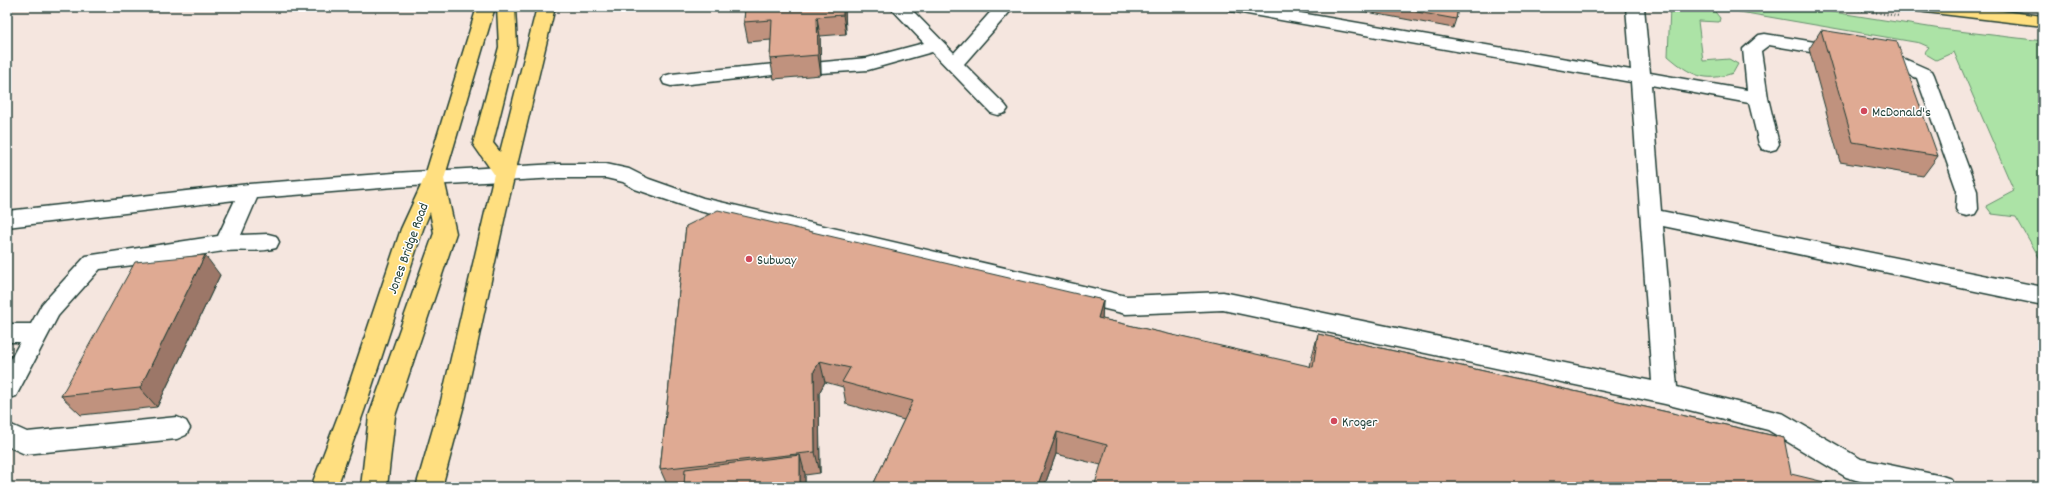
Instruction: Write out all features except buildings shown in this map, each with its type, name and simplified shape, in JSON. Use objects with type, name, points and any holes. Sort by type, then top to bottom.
[{"type":"main road","name":"Jones Bridge Road","points":[[324,487],[353,408],[412,229],[434,179],[486,7]]},
{"type":"main road","points":[[505,174],[483,144],[508,48],[506,7]]},
{"type":"main road","points":[[429,487],[453,401],[491,226],[546,7]]},
{"type":"main road","points":[[1925,7],[2043,21]]},
{"type":"main road","points":[[374,487],[382,416],[445,233],[434,179]]},
{"type":"lane","points":[[899,7],[998,110]]},
{"type":"lane","points":[[954,64],[1004,7]]},
{"type":"lane","points":[[1236,7],[1758,98]]},
{"type":"lane","points":[[1635,7],[1665,394]]},
{"type":"lane","points":[[1769,144],[1758,98],[1752,50],[1765,39],[1891,60],[1925,75],[1967,191],[1967,209]]},
{"type":"lane","points":[[820,67],[868,64],[936,45]]},
{"type":"lane","points":[[671,80],[775,70]]},
{"type":"lane","points":[[7,219],[248,191],[394,180],[505,174],[606,171],[629,176],[642,184],[699,204],[1126,305],[1224,301],[1665,394],[1775,422],[1855,469],[1942,487]]},
{"type":"lane","points":[[226,242],[248,191]]},
{"type":"lane","points":[[1652,216],[2043,296]]},
{"type":"lane","points":[[7,389],[50,310],[94,262],[156,255],[226,242],[268,242]]},
{"type":"lane","points":[[7,333],[37,333]]},
{"type":"lane","points":[[7,434],[25,443],[177,428]]},
{"type":"shaded area","points":[[7,7],[2043,7],[2043,487],[7,487]]},
{"type":"green space","points":[[1670,7],[1711,7],[1720,18],[1719,22],[1698,21],[1703,61],[1729,59],[1738,64],[1733,73],[1714,77],[1698,75],[1676,63],[1668,56]]},
{"type":"green space","points":[[1711,7],[1801,7],[1941,29],[2043,41],[2043,264],[2016,217],[1992,214],[1986,206],[2014,191],[1954,52],[1936,60],[1924,53],[1929,47],[1920,43]]},
{"type":"place","name":"McDonald's","points":[[1864,111]]},
{"type":"place","name":"Subway","points":[[749,259]]},
{"type":"place","name":"Kroger","points":[[1334,421]]}]
